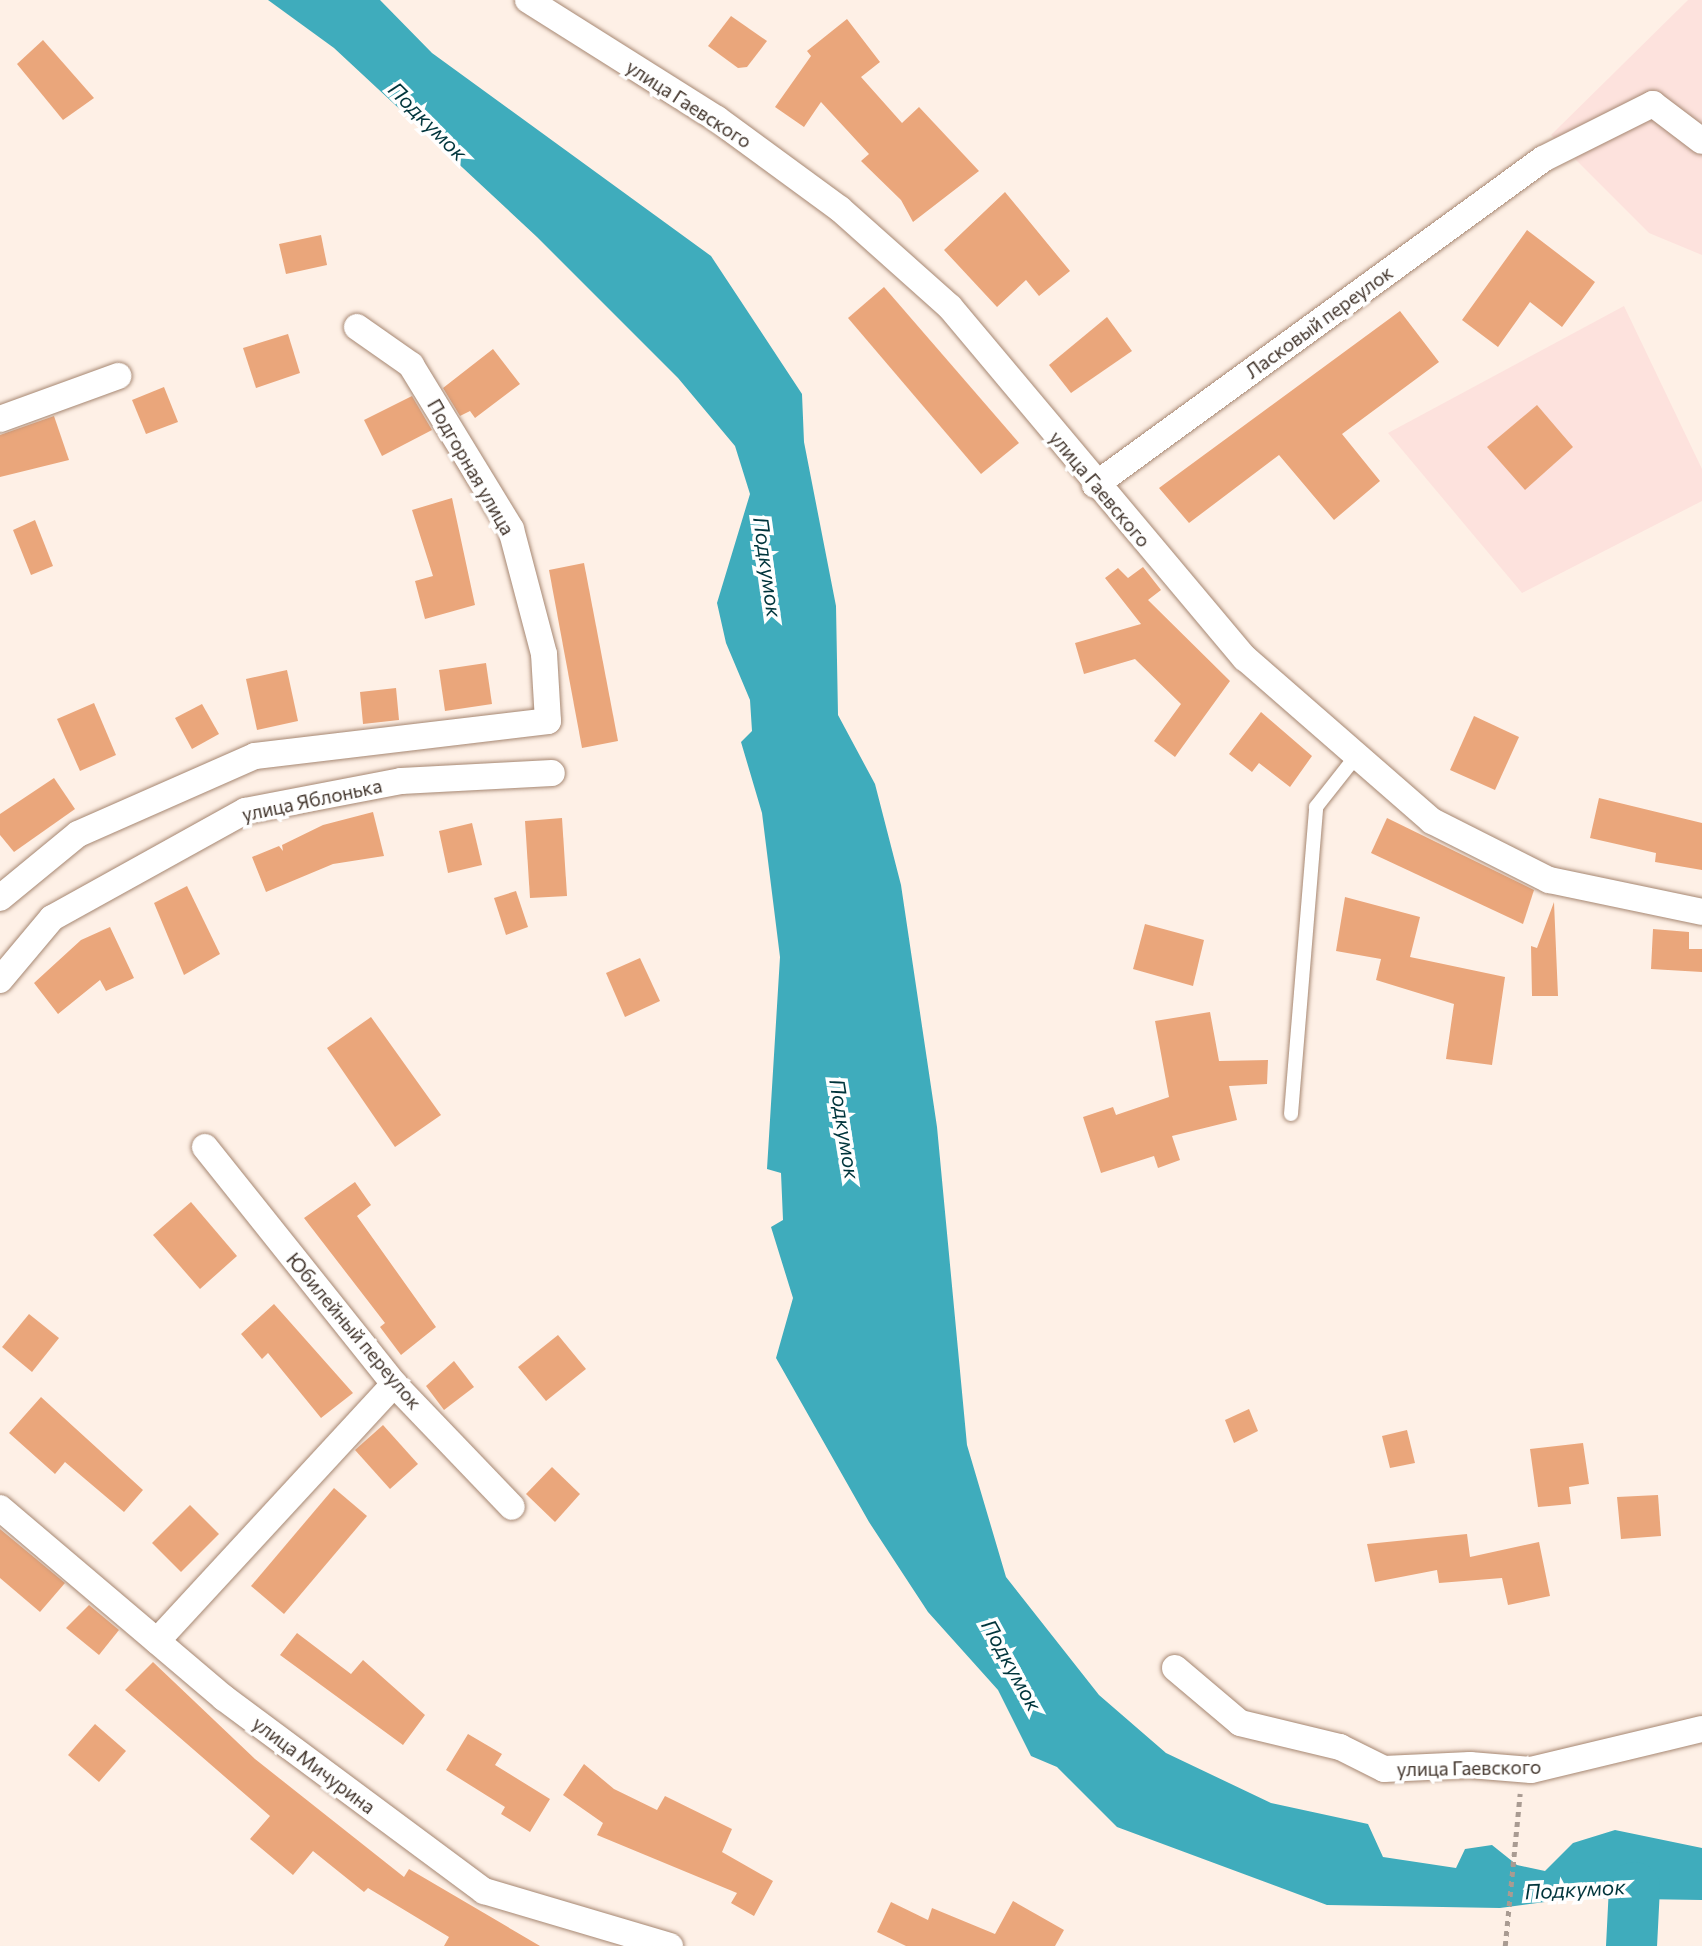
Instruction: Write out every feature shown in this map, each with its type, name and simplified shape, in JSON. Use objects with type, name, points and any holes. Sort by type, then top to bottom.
[{"type":"street","name":"улица Гаевского","points":[[528,0],[717,119],[840,209],[950,307],[1095,485],[1245,658],[1432,821],[1549,880],[1702,912]]},
{"type":"street","name":"Ласковый переулок","points":[[1095,485],[1543,159],[1653,104],[1702,141]]},
{"type":"street","name":"Подгорная улица","points":[[0,898],[78,834],[255,756],[548,721],[544,654],[511,529],[411,365],[357,327]]},
{"type":"street","points":[[0,419],[118,376]]},
{"type":"street","name":"улица Яблонька","points":[[0,980],[52,918],[245,811],[401,781],[552,773]]},
{"type":"street","name":"Юбилейный переулок","points":[[205,1147],[394,1384],[512,1507]]},
{"type":"street","points":[[157,1641],[394,1384]]},
{"type":"street","name":"улица Мичурина","points":[[0,1508],[157,1641],[484,1891],[670,1946]]},
{"type":"street","name":"улица Гаевского","points":[[1175,1668],[1240,1723],[1340,1747],[1384,1769],[1521,1769],[1642,1747],[1702,1729]]},
{"type":"lane","points":[[1291,1114],[1317,807],[1357,755]]},
{"type":"path","points":[[1505,1946],[1518,1841],[1521,1769]]},
{"type":"shaded area","points":[[1688,0],[1702,0],[1702,255],[1649,233],[1551,135]]},
{"type":"shaded area","points":[[1624,306],[1702,469],[1702,501],[1522,593],[1388,433]]},
{"type":"water","name":"Подкумок","points":[[268,0],[380,0],[432,53],[711,256],[802,394],[804,442],[836,606],[838,715],[875,784],[901,885],[937,1127],[967,1445],[1006,1577],[1099,1695],[1166,1753],[1271,1803],[1368,1824],[1383,1857],[1456,1868],[1465,1849],[1492,1845],[1517,1865],[1545,1871],[1573,1843],[1615,1830],[1702,1848],[1702,1900],[1575,1898],[1500,1908],[1327,1905],[1117,1827],[1057,1767],[1031,1756],[998,1690],[928,1612],[869,1522],[776,1358],[793,1298],[771,1227],[783,1220],[781,1173],[767,1169],[780,957],[762,813],[741,742],[752,731],[750,700],[726,643],[717,603],[750,494],[735,446],[678,378],[537,237],[334,48]]},
{"type":"building","points":[[731,16],[767,41],[747,67],[738,68],[708,46]]},
{"type":"building","points":[[847,19],[880,62],[861,77],[902,123],[919,107],[979,171],[913,222],[901,200],[861,161],[869,154],[821,102],[804,127],[775,107],[811,56],[807,51]]},
{"type":"building","points":[[43,40],[94,98],[63,120],[17,64]]},
{"type":"building","points":[[1005,192],[1070,271],[1039,296],[1026,280],[997,307],[944,250]]},
{"type":"building","points":[[1527,230],[1595,282],[1562,327],[1530,302],[1498,347],[1462,320]]},
{"type":"building","points":[[321,235],[327,265],[286,274],[279,244]]},
{"type":"building","points":[[884,287],[1019,443],[981,474],[848,318]]},
{"type":"building","points":[[1400,311],[1439,362],[1342,434],[1380,481],[1334,520],[1279,455],[1189,523],[1159,488]]},
{"type":"building","points":[[1107,317],[1132,351],[1071,393],[1049,365]]},
{"type":"building","points":[[288,334],[300,373],[256,388],[243,348]]},
{"type":"building","points":[[493,349],[520,384],[475,418],[470,411],[460,416],[443,388]]},
{"type":"building","points":[[164,387],[178,422],[146,434],[132,400]]},
{"type":"building","points":[[412,396],[432,430],[382,456],[364,420]]},
{"type":"building","points":[[1537,405],[1573,447],[1525,490],[1487,447]]},
{"type":"building","points":[[54,416],[69,460],[0,477],[0,435]]},
{"type":"building","points":[[452,498],[475,605],[425,619],[415,581],[433,576],[412,510]]},
{"type":"building","points":[[35,520],[53,566],[31,575],[13,530]]},
{"type":"building","points":[[584,563],[618,741],[582,748],[549,570]]},
{"type":"building","points":[[1143,567],[1161,590],[1148,600],[1230,681],[1175,757],[1154,741],[1181,704],[1135,659],[1084,674],[1075,643],[1141,624],[1105,578],[1118,568],[1128,578]]},
{"type":"building","points":[[486,663],[492,704],[445,711],[439,670]]},
{"type":"building","points":[[287,670],[298,721],[257,730],[246,679]]},
{"type":"building","points":[[396,688],[399,720],[363,724],[360,692]]},
{"type":"building","points":[[94,703],[116,755],[80,771],[57,719]]},
{"type":"building","points":[[202,704],[219,734],[192,749],[175,718]]},
{"type":"building","points":[[1261,712],[1312,756],[1290,787],[1259,763],[1252,772],[1229,754]]},
{"type":"building","points":[[1474,716],[1519,737],[1495,790],[1450,770]]},
{"type":"building","points":[[54,778],[75,809],[14,852],[0,835],[0,814]]},
{"type":"building","points":[[1599,798],[1702,823],[1702,870],[1655,862],[1656,853],[1590,838]]},
{"type":"building","points":[[373,812],[384,856],[333,864],[266,892],[252,857],[279,846],[283,851],[282,845],[323,825]]},
{"type":"building","points":[[562,818],[567,896],[530,898],[525,821]]},
{"type":"building","points":[[1387,818],[1534,890],[1523,924],[1371,853]]},
{"type":"building","points":[[472,823],[482,865],[448,873],[439,831]]},
{"type":"building","points":[[187,886],[220,954],[184,975],[154,903]]},
{"type":"building","points":[[516,891],[528,927],[506,935],[494,898]]},
{"type":"building","points":[[1345,897],[1420,917],[1410,957],[1505,977],[1492,1065],[1446,1059],[1454,1004],[1376,980],[1381,959],[1336,951]]},
{"type":"building","points":[[1554,902],[1558,996],[1532,996],[1531,946],[1537,948]]},
{"type":"building","points":[[1145,924],[1204,940],[1193,986],[1133,969]]},
{"type":"building","points":[[110,927],[134,978],[106,991],[100,980],[58,1014],[34,983],[81,940]]},
{"type":"building","points":[[1653,929],[1689,932],[1689,949],[1702,949],[1702,972],[1651,969]]},
{"type":"building","points":[[640,958],[660,1001],[625,1017],[606,973]]},
{"type":"building","points":[[1210,1012],[1219,1061],[1268,1060],[1267,1084],[1229,1086],[1237,1120],[1172,1136],[1180,1160],[1158,1168],[1154,1156],[1101,1173],[1083,1117],[1113,1107],[1116,1115],[1169,1097],[1155,1021]]},
{"type":"building","points":[[371,1017],[441,1115],[395,1147],[327,1048]]},
{"type":"building","points":[[355,1182],[371,1205],[357,1216],[436,1327],[401,1355],[380,1327],[385,1323],[304,1218]]},
{"type":"building","points":[[191,1202],[237,1256],[200,1289],[153,1235]]},
{"type":"building","points":[[274,1304],[353,1393],[321,1418],[268,1353],[262,1359],[241,1334]]},
{"type":"building","points":[[29,1314],[59,1338],[32,1372],[2,1347]]},
{"type":"building","points":[[558,1335],[586,1369],[546,1401],[518,1367]]},
{"type":"building","points":[[454,1361],[474,1387],[444,1410],[426,1386]]},
{"type":"building","points":[[41,1397],[143,1490],[124,1512],[65,1462],[55,1474],[9,1433]]},
{"type":"building","points":[[1249,1409],[1258,1431],[1234,1443],[1225,1420]]},
{"type":"building","points":[[383,1425],[418,1464],[390,1489],[355,1450]]},
{"type":"building","points":[[1407,1430],[1415,1463],[1390,1468],[1382,1436]]},
{"type":"building","points":[[1583,1443],[1589,1484],[1569,1487],[1571,1504],[1538,1507],[1530,1449]]},
{"type":"building","points":[[552,1467],[580,1494],[555,1522],[526,1494]]},
{"type":"building","points":[[334,1488],[367,1516],[284,1614],[251,1586]]},
{"type":"building","points":[[1658,1495],[1661,1536],[1621,1539],[1617,1497]]},
{"type":"building","points":[[190,1505],[219,1534],[181,1572],[152,1543]]},
{"type":"building","points":[[0,1529],[65,1583],[40,1612],[0,1578]]},
{"type":"building","points":[[1467,1534],[1470,1557],[1539,1542],[1550,1596],[1508,1605],[1502,1578],[1439,1583],[1437,1570],[1375,1582],[1367,1544]]},
{"type":"building","points":[[89,1605],[119,1630],[99,1655],[66,1628]]},
{"type":"building","points":[[297,1633],[351,1674],[363,1660],[425,1715],[403,1745],[280,1655]]},
{"type":"building","points":[[153,1662],[255,1759],[404,1877],[409,1869],[540,1946],[444,1946],[449,1937],[368,1888],[364,1892],[313,1851],[293,1875],[250,1839],[270,1816],[125,1690]]},
{"type":"building","points":[[95,1724],[126,1751],[99,1782],[68,1755]]},
{"type":"building","points":[[468,1734],[502,1754],[495,1765],[550,1799],[530,1832],[501,1814],[505,1807],[446,1770]]},
{"type":"building","points":[[584,1764],[614,1789],[657,1810],[665,1796],[732,1829],[722,1852],[773,1881],[754,1916],[731,1903],[737,1893],[597,1835],[603,1823],[563,1795]]},
{"type":"building","points":[[1013,1901],[1064,1930],[1055,1946],[906,1946],[877,1932],[891,1902],[928,1920],[932,1908],[995,1934]]},
{"type":"waterway","name":"Подкумок","points":[[1631,1946],[1634,1887]]}]
